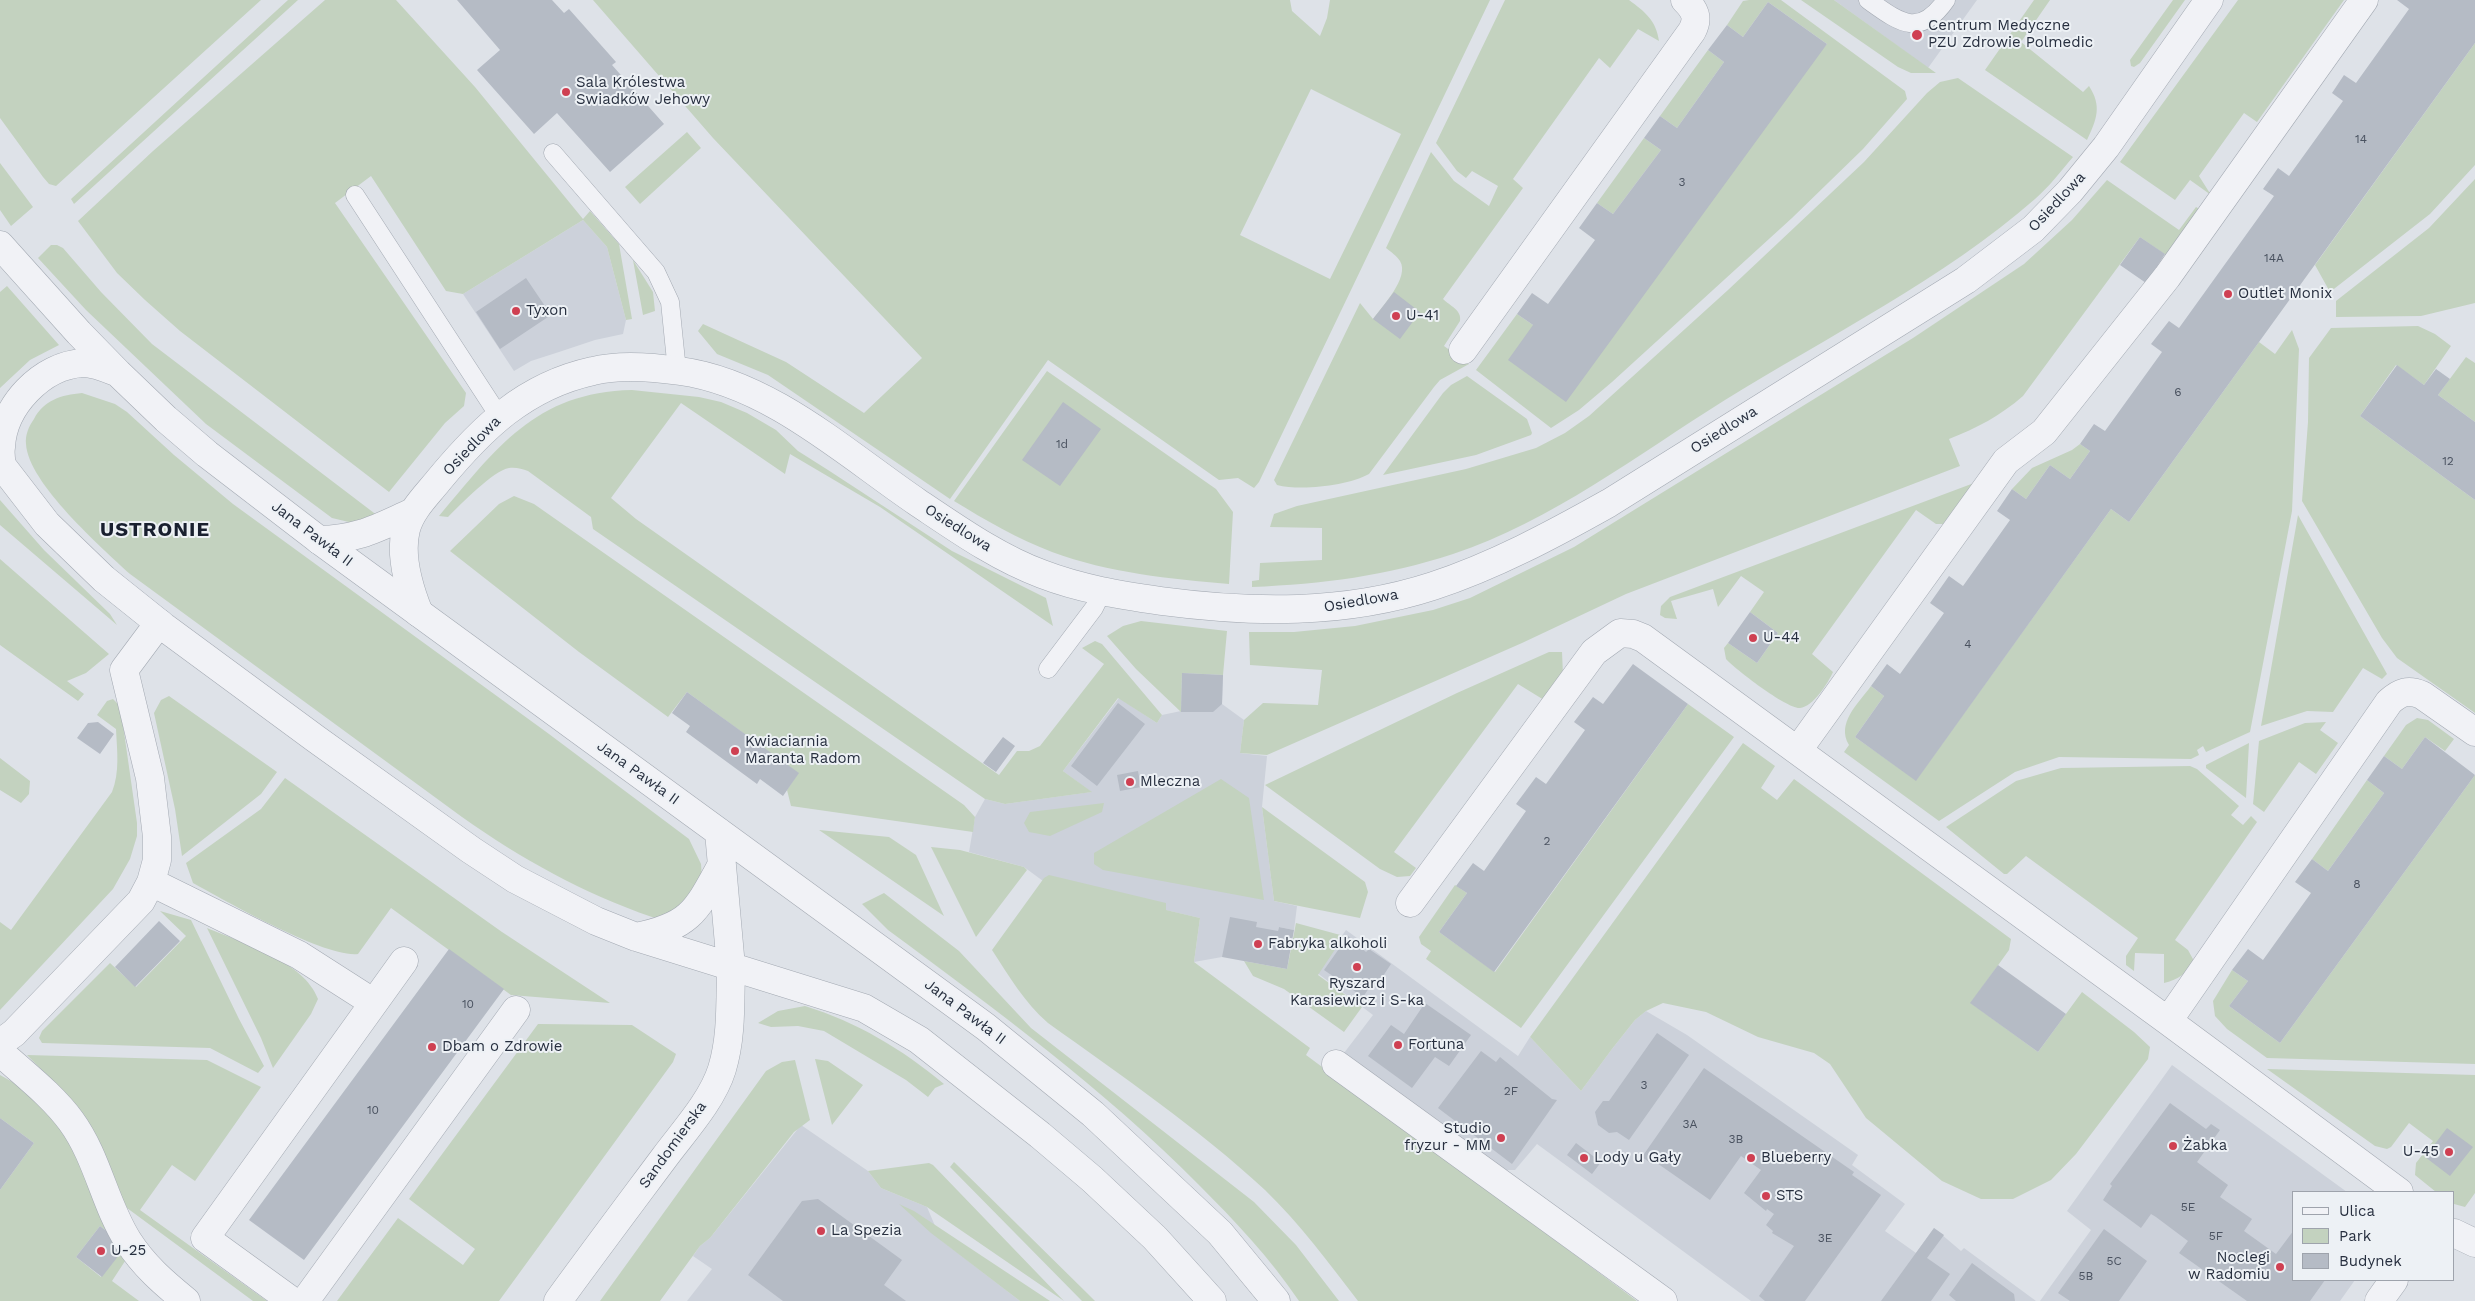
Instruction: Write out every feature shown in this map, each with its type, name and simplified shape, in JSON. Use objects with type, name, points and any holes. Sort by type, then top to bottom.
[{"type":"street","points":[[1463,350],[1692,31],[1696,24],[1696,17],[1684,0]]},
{"type":"street","name":"Osiedlowa","points":[[419,613],[411,593],[404,555],[405,533],[413,512],[475,437],[499,416],[534,394],[594,370],[625,368],[677,371],[713,379],[749,391],[785,411],[920,504],[995,551],[1038,573],[1102,592],[1230,609],[1339,608],[1432,586],[1483,567],[1551,536],[1609,503],[1966,280],[2033,229],[2070,191],[2106,147],[2209,0]]},
{"type":"street","points":[[1798,750],[2006,461],[2044,432],[2166,277],[2364,0]]},
{"type":"street","name":"Jana Pawła II","points":[[1,246],[118,373],[166,419],[207,454],[319,540],[970,1016],[1056,1083],[1093,1114],[1220,1233],[1276,1301]]},
{"type":"street","points":[[118,373],[84,363],[59,368],[41,377],[12,412],[0,446],[1,465],[23,496],[71,550],[159,623],[316,739],[471,850],[552,898],[596,921],[636,937],[864,1008],[919,1040],[1040,1135],[1092,1179],[1155,1238],[1212,1301]]},
{"type":"street","name":"Osiedlowa","points":[[319,540],[348,537],[376,530],[413,512]]},
{"type":"street","points":[[0,1043],[14,1033],[141,901],[151,882],[158,850],[150,778],[124,670],[159,623]]},
{"type":"street","points":[[1410,903],[1594,652],[1620,633],[1633,634],[1643,638],[1798,750],[2398,1191]]},
{"type":"street","points":[[2168,1021],[2389,702],[2397,695],[2413,691],[2422,695],[2475,732]]},
{"type":"street","name":"Sandomierska","points":[[558,1301],[685,1130],[722,1070],[728,1043],[731,1010],[731,967],[719,832]]},
{"type":"street","points":[[636,937],[670,929],[684,921],[700,905],[721,866]]},
{"type":"street","points":[[151,882],[299,955],[374,1003]]},
{"type":"street","points":[[292,1301],[205,1238],[404,961]]},
{"type":"street","points":[[304,1301],[516,1010]]},
{"type":"street","points":[[0,1052],[54,1100],[71,1121],[93,1157],[128,1240],[153,1274],[186,1301]]},
{"type":"street","points":[[1336,1064],[1663,1301]]},
{"type":"street","points":[[2455,1233],[2475,1243]]},
{"type":"street","points":[[2379,1301],[2393,1281]]},
{"type":"lane","points":[[1868,0],[1906,24],[1917,24],[1930,19],[1946,0]]},
{"type":"lane","points":[[553,153],[653,266],[670,302],[677,371]]},
{"type":"lane","points":[[355,195],[499,416]]},
{"type":"lane","points":[[1048,669],[1094,608],[1102,592]]},
{"type":"shaded area","name":"Centrum Medyczne PZU Zdrowie Polmedic","points":[[1834,0],[1977,0],[1928,68]]},
{"type":"shaded area","points":[[583,220],[607,247],[626,320],[623,334],[595,340],[531,361],[514,371],[463,294]]},
{"type":"shaded area","points":[[1182,673],[1223,675],[1222,704],[1244,720],[1240,753],[1267,756],[1262,807],[1274,901],[1297,906],[1294,930],[1279,927],[1278,931],[1222,957],[1194,962],[1200,918],[1165,910],[1166,904],[1043,881],[1024,867],[969,852],[975,817],[985,799],[1005,804],[1091,792],[1063,771],[1119,698],[1157,723],[1162,715],[1181,711]]},
{"type":"shaded area","points":[[1346,930],[1518,1056],[1530,1037],[1581,1091],[1635,1020],[1646,1011],[1687,1035],[1858,1155],[1852,1165],[1905,1204],[1885,1231],[1916,1253],[1934,1228],[1961,1251],[1964,1248],[2036,1301],[1751,1301],[1537,1144],[1515,1170],[1502,1170],[1344,1053],[1373,1015],[1316,972]]},
{"type":"shaded area","points":[[2172,1065],[2346,1191],[2292,1191],[2292,1281],[2354,1281],[2340,1301],[2040,1301],[2091,1230],[2067,1211]]},
{"type":"shaded area","points":[[801,1125],[868,1171],[881,1188],[927,1207],[941,1240],[1020,1301],[687,1301],[712,1269],[693,1256],[700,1246],[710,1238]]},
{"type":"green space","points":[[0,0],[261,0],[56,186],[49,184],[43,177],[0,118]]},
{"type":"green space","points":[[288,0],[298,0],[74,204],[71,199]]},
{"type":"green space","points":[[325,0],[396,0],[475,87],[583,219],[590,211],[619,244],[632,319],[626,320],[607,247],[583,220],[463,294],[446,291],[371,176],[335,203],[466,393],[464,406],[445,423],[389,492],[180,331],[117,273],[78,221],[153,151]]},
{"type":"green space","points":[[593,0],[1290,0],[1292,11],[1320,36],[1327,18],[1330,0],[1490,0],[1259,482],[1254,488],[1238,478],[1219,480],[1048,360],[950,499],[768,375],[717,354],[698,331],[703,324],[786,362],[864,413],[922,358],[713,138]],"holes":[[[1311,89],[1401,134],[1330,279],[1240,235]]]},
{"type":"green space","points":[[1505,0],[1629,0],[1649,17],[1658,34],[1659,41],[1638,29],[1610,68],[1599,58],[1513,179],[1523,188],[1443,299],[1457,311],[1460,317],[1460,321],[1444,346],[1469,364],[1440,380],[1369,474],[1349,482],[1324,486],[1298,488],[1277,485],[1274,480],[1360,303],[1373,319],[1394,292],[1402,268],[1396,256],[1386,248],[1431,152],[1454,181],[1489,206],[1498,186],[1472,171],[1466,178],[1457,171],[1436,143]]},
{"type":"green space","points":[[1781,0],[1905,91],[1907,99],[1863,149],[1792,218],[1612,382],[1579,410],[1551,428],[1476,370],[1517,314],[1533,325],[1827,44],[1768,2],[1743,37],[1727,25],[1743,1]]},
{"type":"green space","points":[[1801,0],[1834,0],[1936,73],[1911,73],[1898,67]]},
{"type":"green space","points":[[2034,0],[2050,0],[2021,42],[2083,92],[2089,86],[2096,100],[2097,113],[2087,140],[1985,70]]},
{"type":"green space","points":[[2173,0],[2185,0],[2140,63],[2134,67],[2131,66],[2130,60]]},
{"type":"green space","points":[[2238,0],[2344,0],[2257,122],[2244,113],[2199,176],[2211,195],[2190,180],[2175,200],[2120,162]]},
{"type":"green space","points":[[2475,43],[2475,165],[2430,214],[2330,292],[2315,265]]},
{"type":"green space","points":[[1708,50],[1724,62],[1677,128],[1660,116]]},
{"type":"green space","points":[[1958,78],[2073,157],[2035,199],[1963,255],[1884,306],[1725,400],[1593,485],[1525,524],[1453,554],[1403,568],[1354,578],[1304,584],[1252,587],[1252,581],[1259,580],[1260,563],[1322,560],[1322,528],[1270,527],[1274,514],[1297,506],[1466,469],[1536,448],[1565,433],[1589,416],[1728,290],[1864,162],[1927,93],[1940,82]]},
{"type":"green space","points":[[687,132],[701,148],[640,204],[625,187]]},
{"type":"green space","points":[[1644,138],[1661,150],[1613,214],[1597,203]]},
{"type":"green space","points":[[0,163],[33,207],[11,226],[0,210]]},
{"type":"green space","points":[[2475,179],[2475,303],[2421,316],[2336,317],[2336,301],[2429,228]]},
{"type":"green space","points":[[2107,180],[2179,230],[2196,207],[2201,210],[2167,256],[2140,237],[2023,396],[2006,410],[1988,421],[1949,439],[1960,466],[1626,594],[1522,643],[1267,755],[1240,753],[1244,720],[1263,703],[1318,705],[1322,670],[1250,665],[1249,632],[1294,632],[1355,626],[1433,610],[1470,598],[1574,547],[1913,338],[2024,264],[2072,220]]},
{"type":"green space","points":[[51,245],[63,248],[101,292],[152,344],[378,516],[353,523],[332,518],[206,424],[86,310],[38,258]]},
{"type":"green space","points":[[633,260],[653,292],[655,311],[643,315]]},
{"type":"green space","points":[[7,286],[59,345],[30,360],[0,388],[0,292]]},
{"type":"green space","points":[[2418,326],[2435,334],[2451,346],[2424,385],[2396,365],[2360,416],[2475,500],[2475,713],[2397,658],[2382,638],[2302,501],[2308,422],[2309,358],[2331,328]]},
{"type":"green space","points":[[2292,330],[2299,349],[2292,511],[2250,732],[2206,752],[2203,746],[2197,750],[2199,755],[2191,759],[2059,757],[2015,772],[1939,821],[1844,752],[1849,745],[1845,729],[1847,721],[1871,686],[1884,696],[1855,737],[1916,780],[2111,509],[2129,522],[2259,342],[2275,354]]},
{"type":"green space","points":[[2466,357],[2475,363],[2475,422],[2438,395]]},
{"type":"green space","points":[[1047,371],[1216,489],[1233,512],[1229,584],[1140,574],[1074,559],[1039,547],[1014,535],[954,501]]},
{"type":"green space","points":[[1467,376],[1527,419],[1531,435],[1476,455],[1383,475],[1443,393],[1451,385]]},
{"type":"green space","points":[[632,390],[699,397],[721,402],[747,413],[776,430],[798,451],[952,551],[1046,598],[1053,626],[880,507],[790,454],[785,474],[681,403],[611,498],[636,519],[999,775],[1017,751],[1029,751],[1040,746],[1104,664],[1082,648],[1095,641],[1102,644],[1162,715],[1157,723],[1118,698],[1063,771],[1092,792],[1005,804],[985,799],[593,529],[591,517],[528,471],[514,468],[503,470],[477,489],[448,517],[439,516],[500,447],[520,429],[543,413],[569,401],[598,393]]},
{"type":"green space","points":[[82,393],[115,404],[127,412],[174,455],[233,504],[549,734],[689,839],[701,864],[702,878],[689,904],[660,918],[652,917],[626,908],[577,886],[530,861],[462,817],[130,574],[68,514],[39,477],[30,460],[26,437],[38,413],[48,403],[60,397]]},
{"type":"green space","points":[[2080,444],[2090,451],[2070,479],[2050,465],[2026,499],[2012,489],[2032,468],[2072,450]]},
{"type":"green space","points":[[1974,483],[1943,524],[1936,524],[1916,510],[1812,654],[1833,672],[1820,694],[1805,707],[1793,707],[1773,696],[1726,659],[1724,648],[1728,643],[1757,663],[1778,633],[1750,612],[1764,592],[1741,576],[1718,607],[1713,589],[1671,601],[1677,619],[1665,618],[1660,615],[1661,606],[1670,597]]},
{"type":"green space","points":[[514,496],[534,504],[964,805],[975,817],[973,832],[791,806],[787,790],[798,773],[687,692],[668,717],[579,652],[450,551],[499,504]]},
{"type":"green space","points":[[0,500],[44,550],[110,614],[117,625],[0,525]]},
{"type":"green space","points":[[2298,515],[2387,674],[2382,679],[2363,668],[2333,712],[2307,711],[2261,726]]},
{"type":"green space","points":[[0,559],[109,654],[86,673],[67,681],[84,694],[78,701],[0,645]]},
{"type":"green space","points":[[1141,621],[1227,631],[1223,675],[1182,673],[1181,712],[1136,669],[1107,636],[1123,626]]},
{"type":"green space","points":[[1549,652],[1562,652],[1563,675],[1544,700],[1518,684],[1394,852],[1416,868],[1410,876],[1397,877],[1380,869],[1265,785],[1457,693]]},
{"type":"green space","points":[[169,696],[277,772],[261,794],[182,856],[175,809],[154,713],[161,700]]},
{"type":"green space","points":[[113,699],[118,704],[122,718],[137,823],[137,836],[130,859],[113,889],[0,1010],[0,922],[11,930],[112,792],[115,784],[117,769],[116,729],[97,715],[107,701]]},
{"type":"green space","points":[[1688,704],[1734,737],[1521,1028],[1426,959],[1431,951],[1421,944],[1419,937],[1455,885],[1467,893],[1439,932],[1495,972]]},
{"type":"green space","points":[[2417,718],[2428,720],[2454,739],[2445,751],[2425,737],[2402,769],[2384,756],[2406,725]]},
{"type":"green space","points":[[2326,722],[2320,730],[2338,743],[2316,774],[2299,762],[2264,812],[2253,804],[2259,741],[2305,723]]},
{"type":"green space","points":[[1743,743],[1775,766],[1761,788],[1777,800],[1794,779],[2011,939],[2009,950],[1971,1003],[2038,1052],[2082,992],[2134,1032],[2150,1047],[2148,1059],[2076,1154],[2051,1180],[2013,1199],[1981,1199],[1942,1181],[1866,1118],[1830,1064],[1814,1053],[1758,1037],[1706,1012],[1663,1003],[1646,1011],[1635,1020],[1581,1091],[1530,1037]]},
{"type":"green space","points":[[2249,743],[2246,798],[2206,768],[2206,765]]},
{"type":"green space","points":[[0,758],[30,781],[29,794],[21,803],[0,790]]},
{"type":"green space","points":[[2190,766],[2197,769],[2239,806],[2231,815],[2243,825],[2251,816],[2257,822],[2175,940],[2188,950],[2194,961],[2182,975],[2164,983],[2164,954],[2135,953],[2134,971],[2126,965],[2126,956],[2138,938],[2026,856],[2007,874],[2004,874],[1946,827],[2016,781],[2061,768]]},
{"type":"green space","points":[[2475,775],[2475,1064],[2267,1058],[2227,1029],[2215,1016],[2213,1001],[2232,970],[2248,981],[2229,1006],[2280,1043]]},
{"type":"green space","points":[[285,778],[502,932],[610,1003],[511,995],[391,908],[358,954],[343,953],[323,947],[276,927],[193,883],[186,863],[261,809]]},
{"type":"green space","points":[[1221,779],[1249,798],[1264,900],[1103,870],[1094,864],[1094,853]]},
{"type":"green space","points":[[2367,780],[2384,793],[2328,871],[2312,859]]},
{"type":"green space","points":[[1104,803],[1102,812],[1050,836],[1029,832],[1024,823],[1030,812]]},
{"type":"green space","points":[[1262,807],[1365,882],[1368,892],[1360,918],[1274,901]]},
{"type":"green space","points":[[819,830],[889,837],[916,855],[944,916]]},
{"type":"green space","points":[[931,847],[960,850],[1024,867],[1027,870],[976,937]]},
{"type":"green space","points":[[1049,875],[1166,903],[1166,910],[1200,918],[1194,962],[1310,1048],[1306,1055],[1637,1301],[1358,1301],[1302,1230],[1265,1190],[1186,1124],[1048,1023],[1017,988],[992,950],[1044,878]]},
{"type":"green space","points":[[884,893],[959,951],[1031,1028],[1254,1202],[1296,1245],[1339,1301],[1299,1301],[1252,1240],[1212,1198],[1125,1115],[1048,1051],[888,930],[862,904]]},
{"type":"green space","points":[[160,911],[191,920],[264,1066],[258,1073],[210,1048],[42,1043],[39,1038],[42,1031],[110,963],[136,987],[186,936]]},
{"type":"green space","points":[[1296,923],[1344,936],[1318,975],[1362,1007],[1344,1032],[1284,989],[1253,976],[1244,961],[1287,969]]},
{"type":"green space","points":[[207,928],[254,947],[286,964],[300,974],[311,986],[318,999],[311,1014],[273,1068],[261,1038]]},
{"type":"green space","points":[[805,1006],[861,1028],[912,1059],[944,1084],[935,1088],[928,1097],[906,1080],[824,1031],[798,1026],[771,1027],[758,1023],[778,1011]]},
{"type":"green space","points":[[538,1024],[632,1025],[676,1054],[673,1062],[499,1301],[337,1301],[398,1218],[463,1265],[475,1249],[409,1199]]},
{"type":"green space","points":[[27,1055],[207,1060],[261,1087],[195,1181],[172,1165],[140,1210],[267,1301],[253,1301],[127,1208],[72,1101]]},
{"type":"green space","points":[[815,1059],[828,1061],[863,1085],[832,1125]]},
{"type":"green space","points":[[795,1060],[810,1120],[794,1132],[710,1238],[700,1246],[660,1301],[600,1301],[766,1071],[782,1062]]},
{"type":"green space","points":[[2267,1069],[2475,1075],[2475,1193],[2465,1207],[2455,1204],[2455,1191],[2435,1191],[2415,1175],[2416,1163],[2433,1141],[2409,1123],[2391,1147],[2387,1149],[2375,1146]]},
{"type":"green space","points":[[0,1075],[25,1089],[65,1131],[114,1237],[100,1226],[76,1257],[101,1277],[125,1245],[129,1255],[112,1281],[139,1301],[0,1301],[0,1190],[34,1143],[0,1118]]},
{"type":"green space","points":[[954,1162],[1095,1301],[1082,1301],[950,1167]]},
{"type":"green space","points":[[929,1163],[1064,1301],[927,1207],[881,1188],[868,1171]]},
{"type":"green space","points":[[899,1204],[914,1211],[1050,1301],[1020,1301],[931,1233]]},
{"type":"building","name":"Sala Królestwa Swiadków Jehowy","points":[[457,0],[552,0],[564,13],[569,9],[616,62],[612,65],[664,124],[610,172],[557,113],[534,134],[477,70],[500,50]]},
{"type":"building","points":[[2397,0],[2475,0],[2475,43],[2129,522],[2111,509],[1916,781],[1855,737],[1884,696],[1871,686],[1887,664],[1900,674],[1944,613],[1930,603],[1949,576],[1963,586],[2010,520],[1997,511],[2012,489],[2026,499],[2050,465],[2070,479],[2090,451],[2080,444],[2094,424],[2105,431],[2162,352],[2151,344],[2169,321],[2179,328],[2274,196],[2263,189],[2278,168],[2289,176],[2343,101],[2332,93],[2344,75],[2356,83],[2409,9]]},
{"type":"building","points":[[1768,2],[1827,44],[1566,402],[1508,360],[1533,325],[1517,314],[1532,293],[1548,304],[1595,240],[1579,228],[1597,203],[1613,214],[1661,150],[1644,138],[1660,116],[1677,128],[1724,62],[1708,50],[1727,25],[1743,37]]},
{"type":"building","points":[[2140,237],[2165,254],[2146,283],[2120,265]]},
{"type":"building","points":[[526,278],[551,315],[500,349],[476,312]]},
{"type":"building","name":"U-41","points":[[1394,292],[1420,312],[1400,339],[1373,319]]},
{"type":"building","points":[[2397,365],[2424,385],[2436,369],[2450,379],[2438,395],[2475,422],[2475,500],[2360,416]]},
{"type":"building","points":[[1063,402],[1101,429],[1060,486],[1022,460]]},
{"type":"building","name":"U-44","points":[[1750,612],[1778,633],[1757,663],[1728,643]]},
{"type":"building","points":[[1633,664],[1688,704],[1494,972],[1439,932],[1467,893],[1456,886],[1473,863],[1484,871],[1526,811],[1516,804],[1536,777],[1546,784],[1585,730],[1574,722],[1593,697],[1603,704]]},
{"type":"building","points":[[1182,673],[1223,675],[1222,704],[1213,712],[1181,712]]},
{"type":"building","points":[[687,692],[799,773],[783,796],[760,779],[757,784],[686,732],[690,726],[672,713]]},
{"type":"building","points":[[1118,703],[1145,724],[1097,786],[1071,766]]},
{"type":"building","points":[[98,722],[114,734],[100,754],[77,738],[88,723]]},
{"type":"building","points":[[1003,737],[1015,746],[996,772],[983,763]]},
{"type":"building","points":[[2425,737],[2475,775],[2280,1043],[2229,1006],[2248,981],[2232,970],[2248,949],[2263,960],[2311,893],[2295,882],[2312,859],[2328,871],[2384,793],[2367,780],[2384,756],[2402,769]]},
{"type":"building","points":[[1138,771],[1141,787],[1120,791],[1117,775]]},
{"type":"building","name":"Fabryka alkoholi","points":[[1230,917],[1257,922],[1256,927],[1278,931],[1279,927],[1294,930],[1287,969],[1222,957]]},
{"type":"building","points":[[159,921],[180,941],[135,987],[115,967]]},
{"type":"building","name":"Ryszard Karasiewicz i S-ka","points":[[1348,936],[1366,952],[1369,949],[1391,964],[1377,985],[1373,982],[1363,997],[1324,970]]},
{"type":"building","points":[[449,949],[504,989],[304,1260],[249,1220]]},
{"type":"building","points":[[1998,965],[2066,1014],[2038,1052],[1970,1003]]},
{"type":"building","points":[[1425,1003],[1471,1035],[1449,1066],[1435,1057],[1412,1088],[1368,1056],[1391,1025],[1404,1034]]},
{"type":"building","points":[[1657,1033],[1689,1055],[1629,1140],[1617,1132],[1609,1133],[1598,1125],[1595,1112],[1603,1101],[1609,1101]]},
{"type":"building","points":[[1481,1051],[1496,1062],[1500,1057],[1552,1099],[1557,1100],[1512,1164],[1438,1108]]},
{"type":"building","points":[[1704,1068],[1854,1172],[1852,1175],[1881,1195],[1805,1301],[1765,1301],[1759,1296],[1794,1246],[1772,1233],[1773,1231],[1766,1225],[1774,1214],[1767,1209],[1766,1211],[1744,1193],[1761,1170],[1741,1156],[1710,1200],[1654,1161],[1652,1164],[1642,1157]]},
{"type":"building","points":[[2170,1103],[2206,1129],[2211,1124],[2220,1130],[2197,1162],[2228,1185],[2220,1197],[2252,1219],[2244,1231],[2276,1254],[2292,1233],[2292,1281],[2324,1281],[2310,1301],[2247,1301],[2179,1253],[2188,1241],[2156,1217],[2151,1214],[2141,1228],[2103,1200],[2112,1186],[2110,1184]]},
{"type":"building","points":[[0,1118],[34,1143],[0,1190]]},
{"type":"building","name":"U-45","points":[[2447,1128],[2473,1147],[2450,1176],[2425,1157]]},
{"type":"building","name":"Lody u Gały","points":[[1576,1143],[1601,1162],[1592,1174],[1567,1155]]},
{"type":"building","name":"La Spezia","points":[[818,1199],[902,1260],[884,1285],[906,1301],[783,1301],[748,1275],[802,1201]]},
{"type":"building","name":"U-25","points":[[100,1226],[126,1246],[102,1277],[76,1257]]},
{"type":"building","points":[[1934,1228],[1944,1235],[1927,1258],[1950,1274],[1931,1301],[1881,1301]]},
{"type":"building","points":[[2104,1229],[2147,1261],[2119,1301],[2070,1301],[2058,1293]]},
{"type":"building","points":[[1972,1263],[2014,1294],[2015,1301],[1956,1301],[1949,1295]]},
{"type":"place","name":"Centrum Medyczne PZU Zdrowie Polmedic","points":[[1917,35]]},
{"type":"place","name":"Sala Królestwa Swiadków Jehowy","points":[[566,92]]},
{"type":"place","name":"Outlet Monix","points":[[2228,294]]},
{"type":"place","name":"Tyxon","points":[[516,311]]},
{"type":"place","name":"U-41","points":[[1396,316]]},
{"type":"place","name":"U-44","points":[[1753,638]]},
{"type":"place","name":"Kwiaciarnia Maranta Radom","points":[[735,751]]},
{"type":"place","name":"Mleczna","points":[[1130,782]]},
{"type":"place","name":"Fabryka alkoholi","points":[[1258,944]]},
{"type":"place","name":"Ryszard Karasiewicz i S-ka","points":[[1357,967]]},
{"type":"place","name":"Fortuna","points":[[1398,1045]]},
{"type":"place","name":"Dbam o Zdrowie","points":[[432,1047]]},
{"type":"place","name":"Studio fryzur - MM","points":[[1501,1138]]},
{"type":"place","name":"Żabka","points":[[2173,1146]]},
{"type":"place","name":"U-45","points":[[2449,1152]]},
{"type":"place","name":"Lody u Gały","points":[[1584,1158]]},
{"type":"place","name":"Blueberry","points":[[1751,1158]]},
{"type":"place","name":"STS","points":[[1766,1196]]},
{"type":"place","name":"La Spezia","points":[[821,1231]]},
{"type":"place","name":"U-25","points":[[101,1251]]},
{"type":"place","name":"Noclegi w Radomiu","points":[[2280,1267]]},
{"type":"district","name":"USTRONIE","points":[[155,530]]}]
